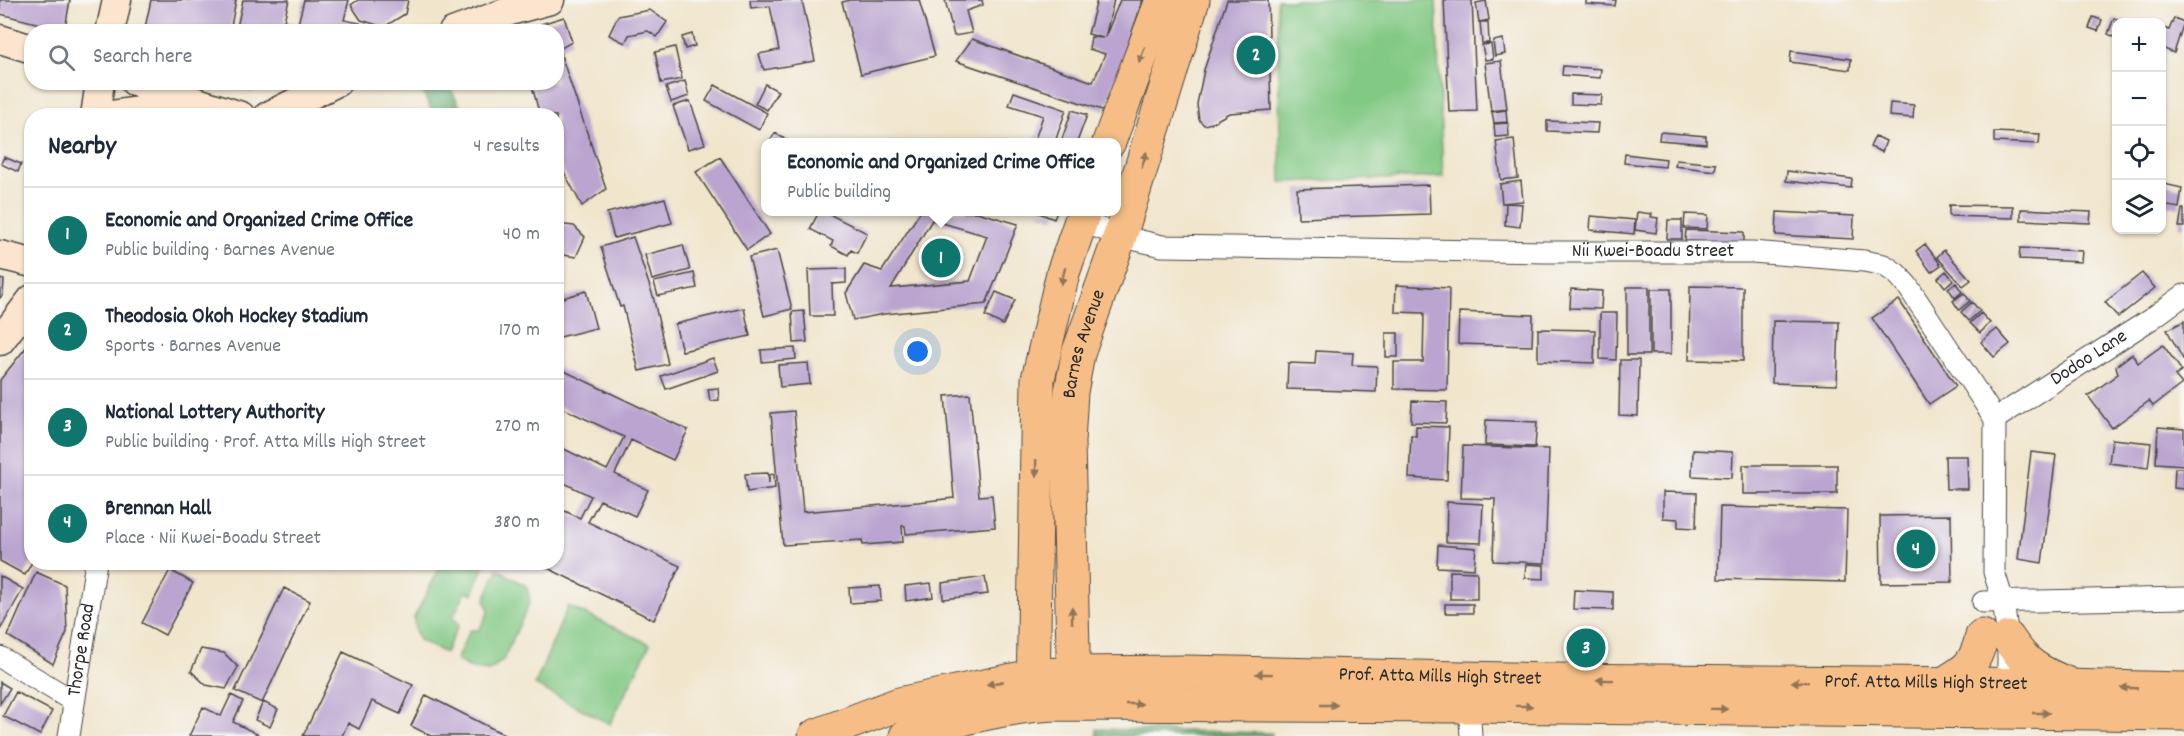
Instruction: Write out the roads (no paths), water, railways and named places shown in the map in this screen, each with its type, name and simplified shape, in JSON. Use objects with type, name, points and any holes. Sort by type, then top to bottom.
[{"type":"main road","points":[[112,24],[117,0]]},
{"type":"main road","points":[[475,24],[550,0]]},
{"type":"main road","points":[[1110,138],[1162,0]]},
{"type":"main road","name":"Barnes Avenue","points":[[1074,688],[1068,442],[1071,392],[1078,354],[1120,236],[1193,0]]},
{"type":"main road","points":[[0,39],[24,46]]},
{"type":"main road","points":[[96,108],[98,90]]},
{"type":"main road","points":[[158,90],[214,108]]},
{"type":"main road","points":[[284,108],[321,90]]},
{"type":"main road","name":"Barnes Avenue","points":[[1033,690],[1038,379],[1063,273],[1082,216]]},
{"type":"main road","points":[[0,255],[24,261]]},
{"type":"main road","points":[[0,341],[24,310]]},
{"type":"main road","points":[[1943,684],[1970,665],[1995,637],[2042,674],[2073,686]]},
{"type":"main road","name":"Prof. Atta Mills High Street","points":[[815,736],[899,704],[1074,688],[1185,672],[1943,684],[1995,699],[2073,686],[2184,689]]},
{"type":"main road","name":"Prof. Atta Mills High Street","points":[[1074,688],[1470,721],[1995,699],[2184,714]]},
{"type":"main road","name":"Prof. Atta Mills High Street","points":[[906,736],[978,714],[1033,690]]},
{"type":"street","name":"Nii Kwei-Boadu Street","points":[[1082,216],[1120,236],[1162,246],[1558,252],[1752,252],[1864,261],[1884,265],[1897,274],[1906,285],[1995,419]]},
{"type":"street","name":"Dodoo Lane","points":[[1995,419],[2151,319],[2184,295]]},
{"type":"street","points":[[1995,419],[1993,601],[1995,699]]},
{"type":"street","name":"Thorpe Road","points":[[69,736],[95,570]]},
{"type":"street","points":[[1993,601],[2184,598]]},
{"type":"street","points":[[0,657],[73,701]]},
{"type":"place","name":"Theodosia Okoh Hockey Stadium","points":[[1256,55]]},
{"type":"place","name":"Economic and Organized Crime Office","points":[[941,258]]},
{"type":"place","name":"Brennan Hall","points":[[1916,549]]},
{"type":"place","name":"National Lottery Authority","points":[[1586,648]]}]
